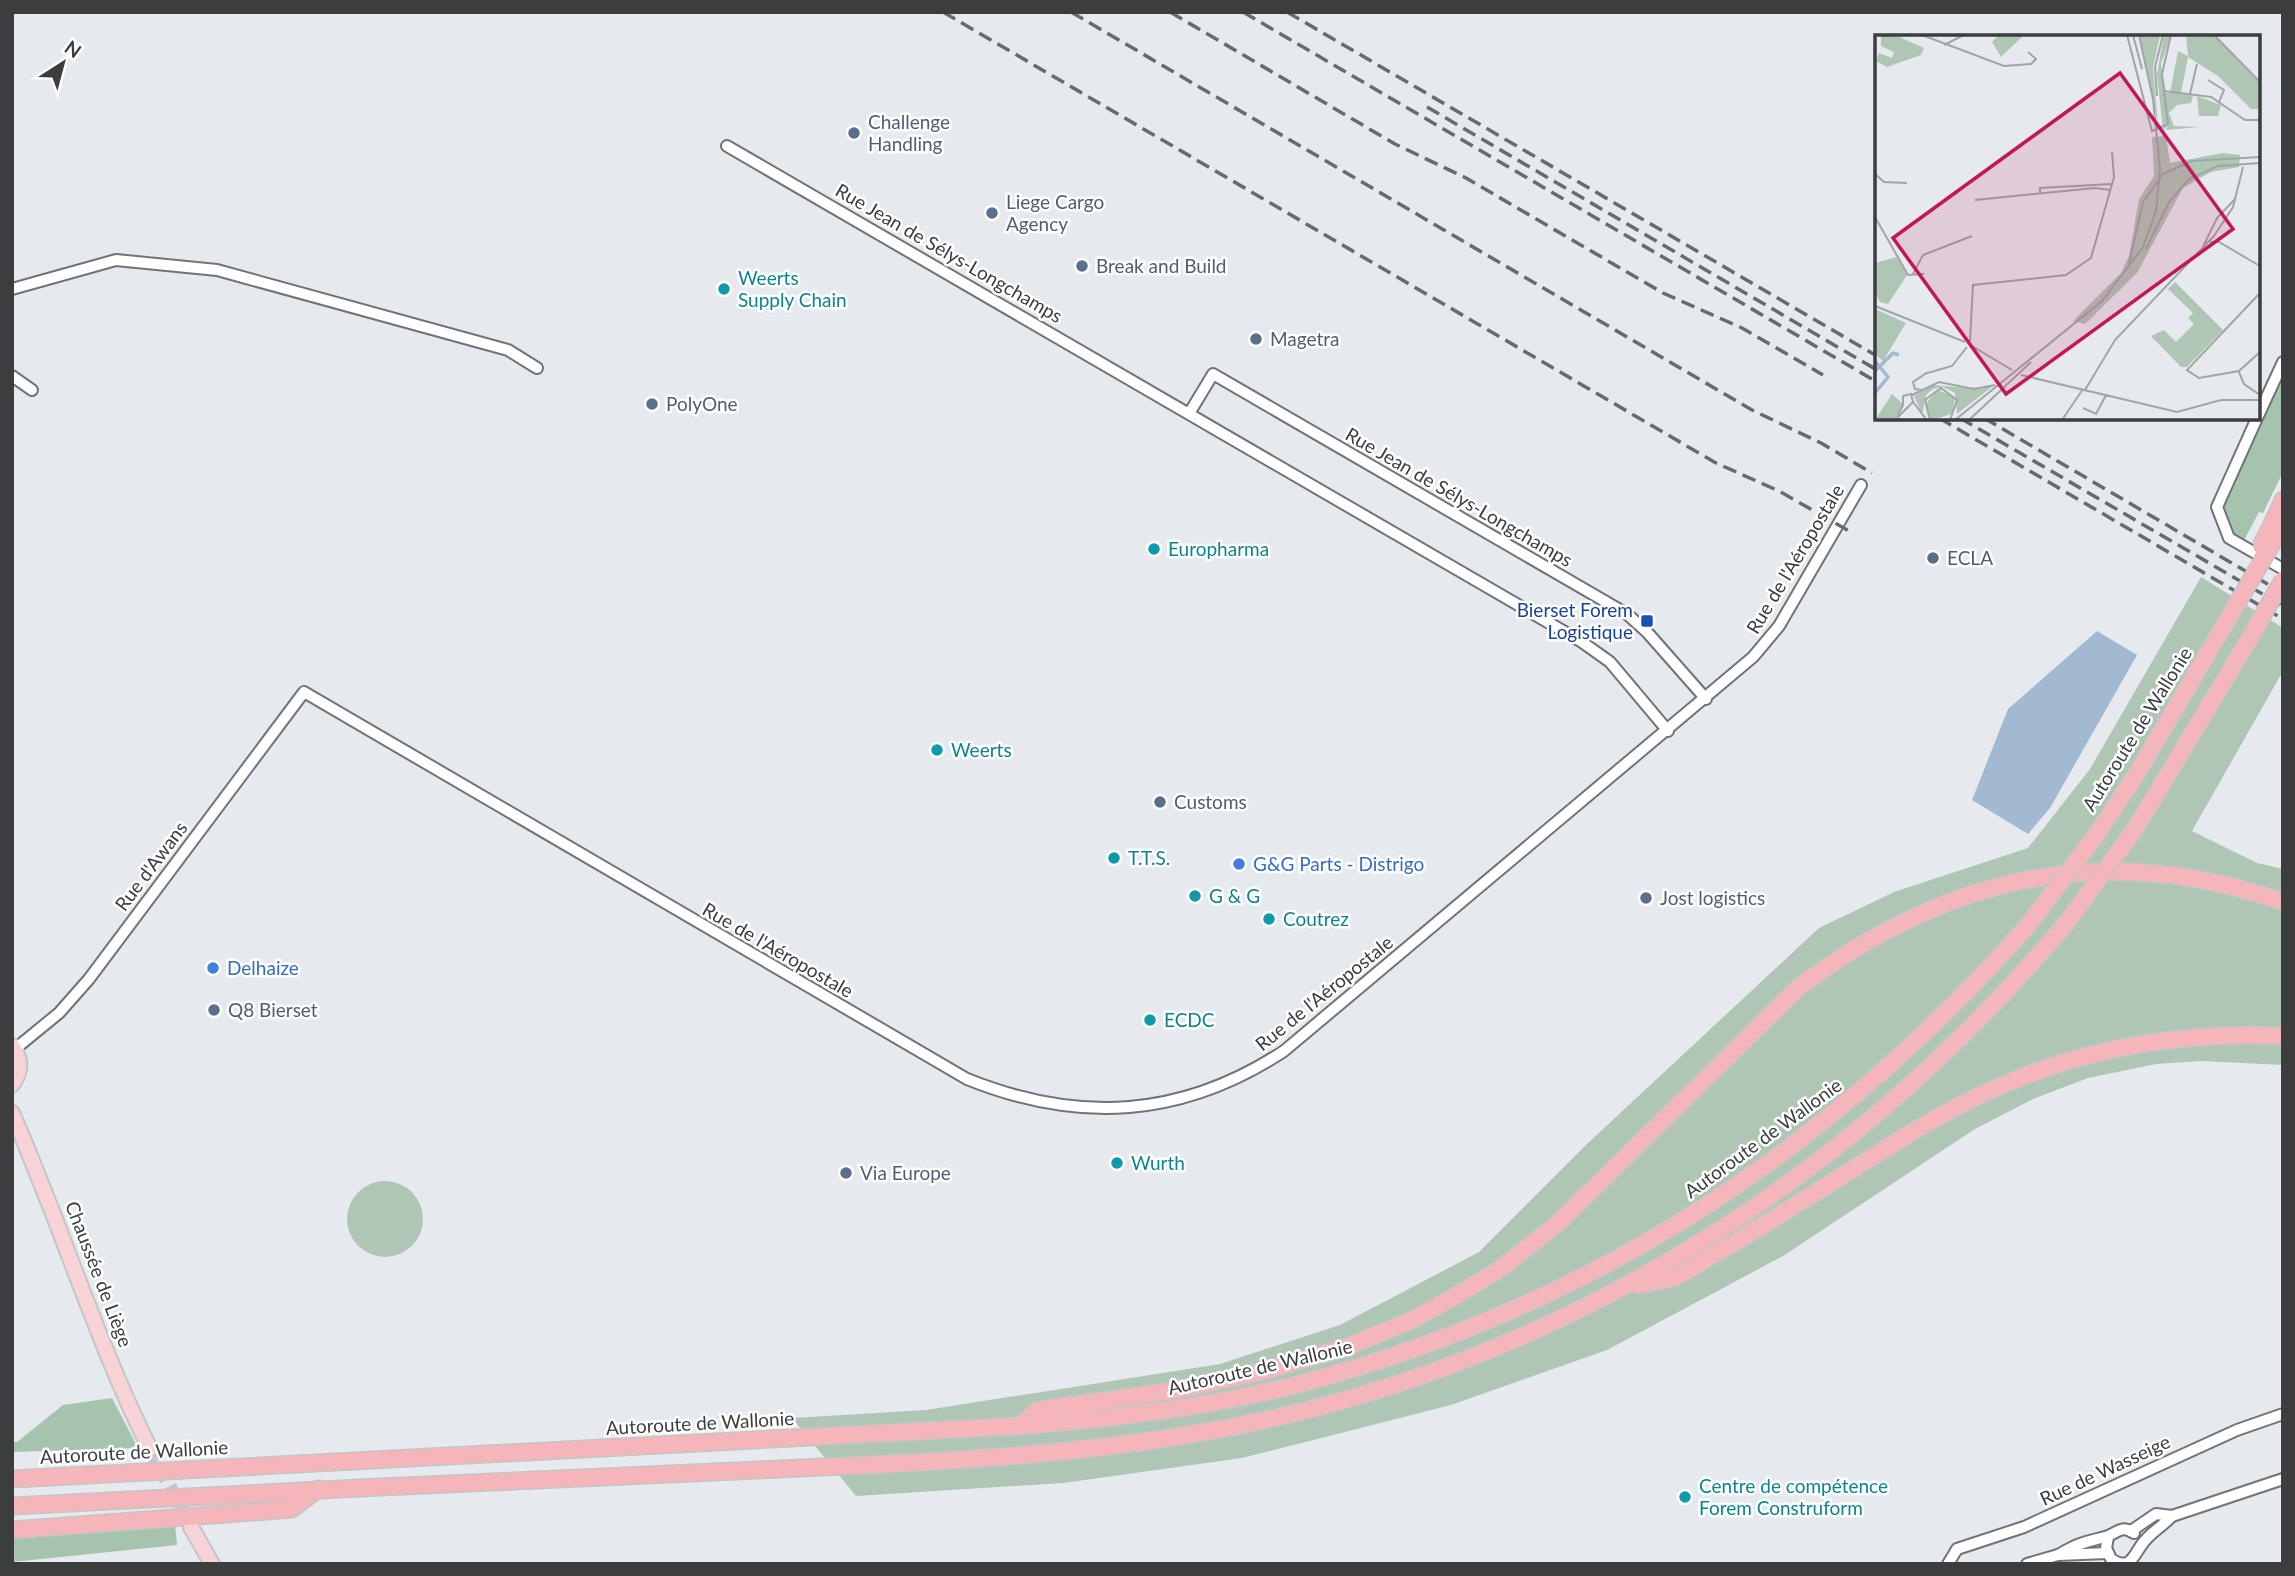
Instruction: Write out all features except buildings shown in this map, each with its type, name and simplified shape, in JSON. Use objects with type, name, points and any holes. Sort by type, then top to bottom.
[{"type":"highway","name":"Autoroute de Wallonie","points":[[12,1479],[1020,1426],[1180,1409],[1305,1383],[1428,1343],[1553,1293],[1611,1263],[1719,1198],[1823,1124],[1927,1032],[2029,924],[2099,831],[2136,775],[2280,525],[2283,500]]},
{"type":"highway","points":[[12,1506],[979,1458],[1089,1449],[1185,1436],[1312,1408],[1438,1370],[1516,1339],[1623,1287],[1737,1222],[1839,1147],[1973,1027],[2068,921],[2135,829],[2283,580]]},
{"type":"highway","points":[[1020,1426],[1038,1410],[1165,1392],[1260,1372],[1348,1347],[1412,1320],[1454,1297],[1500,1269],[1557,1224],[1799,987],[1831,963],[1911,916],[1998,886],[2094,871],[2205,879],[2283,902]]},
{"type":"highway","points":[[1623,1287],[1674,1278],[1906,1135],[1999,1086],[2083,1057],[2143,1044],[2194,1037],[2283,1036]]},
{"type":"highway","points":[[12,1472],[30,1478]]},
{"type":"highway","points":[[12,1530],[292,1508],[318,1489]]},
{"type":"main road","points":[[12,1085],[20,1068],[14,1047]]},
{"type":"main road","name":"Chaussée de Liège","points":[[12,1113],[58,1219],[130,1408],[150,1448]]},
{"type":"main road","points":[[191,1527],[212,1564]]},
{"type":"street","name":"Rue Jean de Sélys-Longchamps","points":[[727,146],[1190,412],[1582,642],[1610,662],[1668,731]]},
{"type":"street","points":[[12,289],[116,260],[217,270],[508,350],[537,368]]},
{"type":"street","points":[[2260,413],[2283,362]]},
{"type":"street","name":"Rue Jean de Sélys-Longchamps","points":[[1190,412],[1213,374],[1627,614],[1647,632],[1706,699]]},
{"type":"street","points":[[12,376],[32,390]]},
{"type":"street","points":[[2257,420],[2217,507],[2229,538],[2283,569]]},
{"type":"street","name":"Rue de l'Aéropostale","points":[[304,692],[967,1079],[1042,1104],[1090,1110],[1170,1102],[1215,1088],[1274,1058],[1754,657],[1773,635],[1861,485]]},
{"type":"street","name":"Rue d'Awans","points":[[14,1047],[59,1013],[89,979],[304,692]]},
{"type":"street","name":"Rue de Wasseige","points":[[1948,1564],[1957,1549],[2024,1527],[2237,1430],[2283,1414]]},
{"type":"street","points":[[2027,1564],[2058,1555],[2085,1540],[2108,1537],[2121,1529],[2131,1531],[2157,1514],[2172,1516],[2283,1479]]},
{"type":"street","points":[[2058,1555],[2107,1553],[2122,1564],[2139,1555],[2172,1516]]},
{"type":"street","points":[[2131,1531],[2139,1555]]},
{"type":"street","points":[[2107,1553],[2108,1537]]},
{"type":"green space","points":[[2283,368],[2283,472],[2263,513],[2259,512],[2242,544],[2228,524],[2224,500]]},
{"type":"green space","points":[[2201,577],[2283,628],[2283,671],[2192,831],[2257,863],[2283,869],[2283,1065],[2201,1061],[2156,1064],[2088,1078],[2033,1099],[1975,1129],[1783,1256],[1607,1350],[1451,1405],[1242,1458],[1063,1483],[856,1496],[792,1418],[926,1410],[1220,1364],[1340,1325],[1479,1252],[1588,1143],[1819,928],[1894,892],[2028,848],[2090,769]]},
{"type":"green space","points":[[378,1181],[392,1181],[406,1187],[417,1198],[423,1219],[420,1234],[412,1246],[392,1257],[378,1257],[364,1251],[353,1240],[347,1226],[347,1212],[353,1198],[364,1187]]},
{"type":"green space","points":[[112,1398],[138,1448],[12,1452],[12,1442],[17,1442],[63,1405]]},
{"type":"green space","points":[[175,1525],[177,1545],[12,1562],[12,1539]]},
{"type":"water","points":[[2097,631],[2137,655],[2050,808],[2028,834],[1972,800],[2008,709]]},
{"type":"tunnel","points":[[150,1449],[190,1525]]},
{"type":"railway","points":[[943,12],[1716,463],[1779,491],[1851,532]]},
{"type":"railway","points":[[1071,12],[1752,410],[1821,443],[1872,473]]},
{"type":"railway","points":[[1170,12],[1395,144],[1466,178],[1663,293],[1742,328],[1823,375]]},
{"type":"railway","points":[[1243,12],[1875,381]]},
{"type":"railway","points":[[1287,12],[1875,355]]},
{"type":"railway","points":[[1427,107],[1875,369]]},
{"type":"railway","points":[[1942,420],[2283,619]]},
{"type":"railway","points":[[1963,420],[2283,606]]},
{"type":"railway","points":[[1987,420],[2283,593]]},
{"type":"place","name":"Challenge Handling","points":[[854,133]]},
{"type":"place","name":"Liege Cargo Agency","points":[[992,213]]},
{"type":"place","name":"Break and Build","points":[[1082,266]]},
{"type":"place","name":"Weerts Supply Chain","points":[[724,289]]},
{"type":"place","name":"Magetra","points":[[1256,339]]},
{"type":"place","name":"PolyOne","points":[[652,404]]},
{"type":"place","name":"Europharma","points":[[1154,549]]},
{"type":"place","name":"ECLA","points":[[1933,558]]},
{"type":"place","name":"Bierset Forem Logistique","points":[[1647,621]]},
{"type":"place","name":"Weerts","points":[[937,750]]},
{"type":"place","name":"Customs","points":[[1160,802]]},
{"type":"place","name":"T.T.S.","points":[[1114,858]]},
{"type":"place","name":"G&G Parts - Distrigo","points":[[1239,864]]},
{"type":"place","name":"G & G","points":[[1195,896]]},
{"type":"place","name":"Jost logistics","points":[[1646,898]]},
{"type":"place","name":"Coutrez","points":[[1269,919]]},
{"type":"place","name":"Delhaize","points":[[213,968]]},
{"type":"place","name":"Q8 Bierset","points":[[214,1010]]},
{"type":"place","name":"ECDC","points":[[1150,1020]]},
{"type":"place","name":"Wurth","points":[[1117,1163]]},
{"type":"place","name":"Via Europe","points":[[846,1173]]},
{"type":"place","name":"Centre de compétence Forem Construform","points":[[1685,1497]]}]
